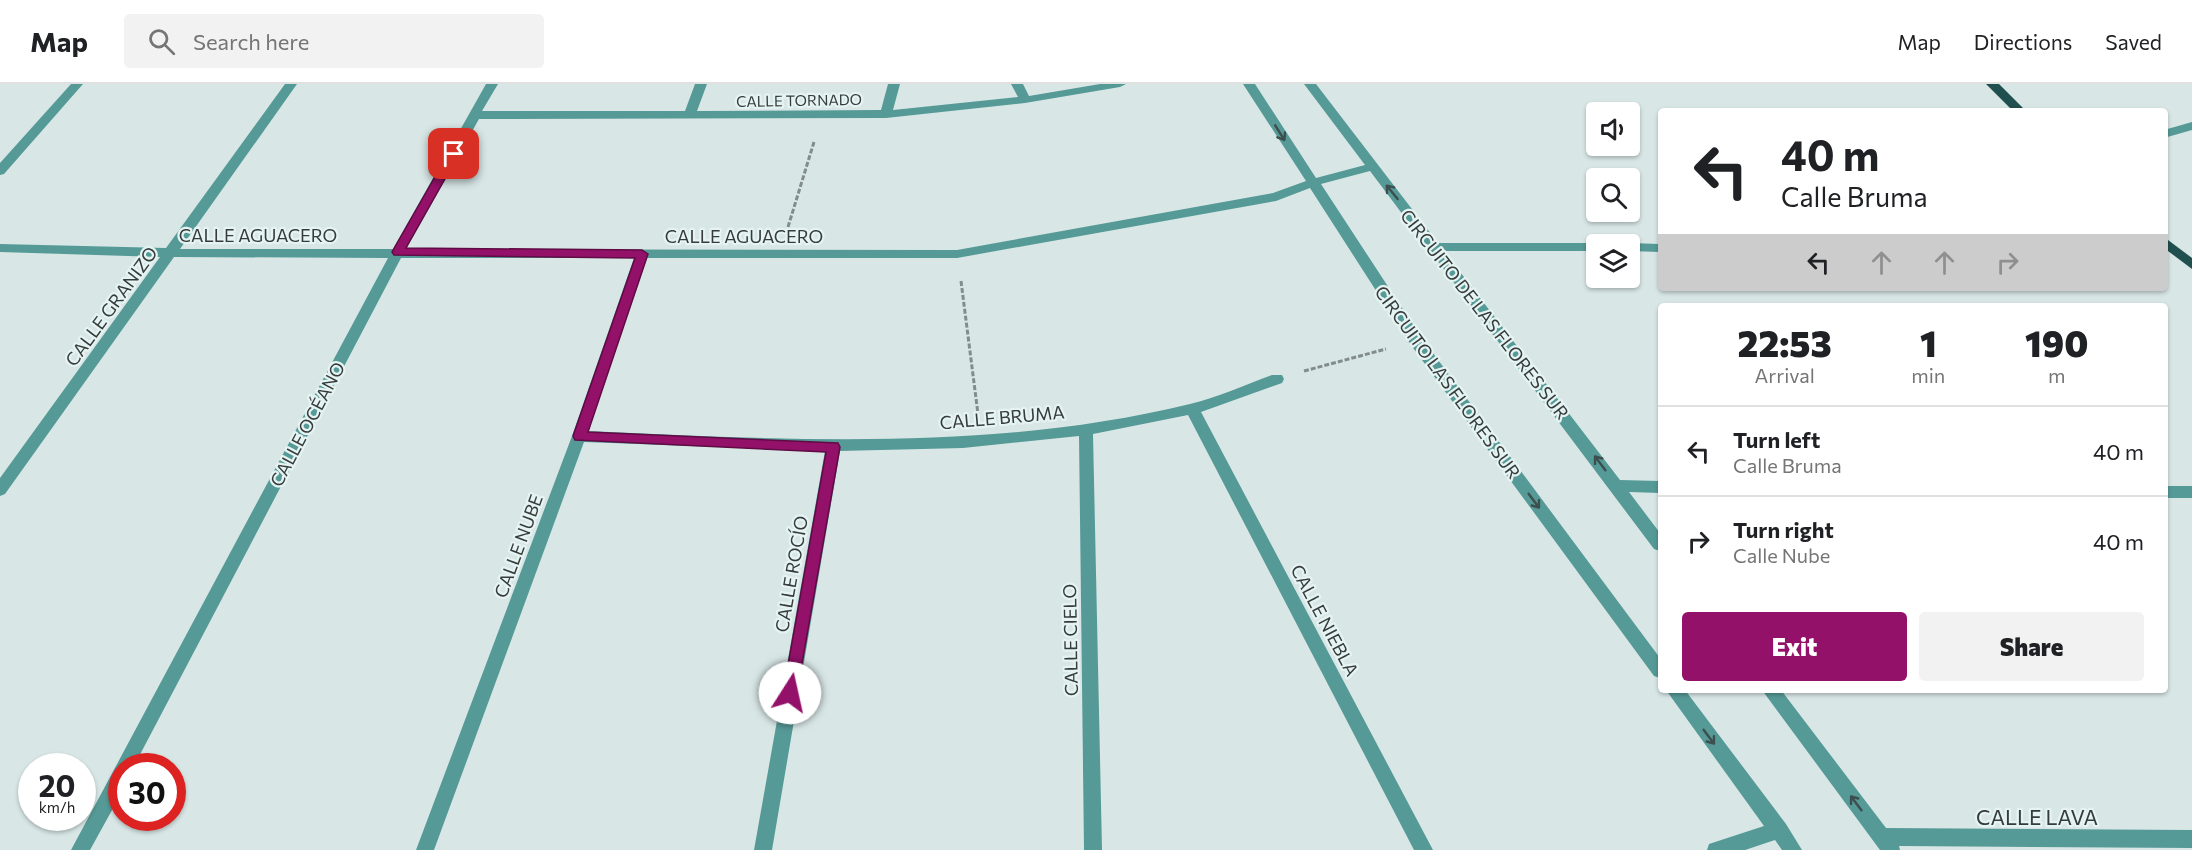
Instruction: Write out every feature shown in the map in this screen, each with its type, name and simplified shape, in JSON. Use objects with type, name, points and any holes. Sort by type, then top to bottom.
[{"type":"main road","points":[[1992,84],[2017,108]]},
{"type":"main road","points":[[2168,244],[2192,265]]},
{"type":"street","points":[[0,171],[77,84]]},
{"type":"street","name":"CALLE GRANIZO","points":[[0,490],[291,84]]},
{"type":"street","name":"CALLE OCÉANO","points":[[132,753],[398,252],[492,84]]},
{"type":"street","points":[[689,116],[701,84]]},
{"type":"street","points":[[886,114],[894,84]]},
{"type":"street","points":[[1017,84],[1025,100]]},
{"type":"street","name":"CALLE TORNADO","points":[[476,115],[822,116],[886,114],[1025,100],[1120,84]]},
{"type":"street","name":"CIRCUITO LAS FLORES SUR","points":[[1249,84],[1311,183],[1416,341],[1658,668]]},
{"type":"street","name":"CIRCUITO DE LAS FLORES SUR","points":[[1310,84],[1658,541]]},
{"type":"street","points":[[2168,133],[2192,126]]},
{"type":"street","name":"CALLE AGUACERO","points":[[0,248],[171,253],[957,254],[1276,197],[1311,183],[1371,166]]},
{"type":"street","points":[[1435,247],[1586,247]]},
{"type":"street","points":[[1640,248],[1658,248]]},
{"type":"street","name":"CALLE NUBE","points":[[425,850],[579,436],[642,254]]},
{"type":"street","name":"CALLE BRUMA","points":[[579,436],[833,447],[981,441],[1086,430],[1192,409],[1277,379]]},
{"type":"street","name":"CALLE NIEBLA","points":[[1192,409],[1424,850]]},
{"type":"street","name":"CALLE CIELO","points":[[1086,430],[1093,850]]},
{"type":"street","name":"CALLE ROCÍO","points":[[763,850],[833,447]]},
{"type":"street","points":[[1617,486],[1658,487]]},
{"type":"street","points":[[2168,492],[2192,492]]},
{"type":"street","points":[[1676,693],[1793,850]]},
{"type":"street","points":[[1773,693],[1886,844]]},
{"type":"street","points":[[80,850],[108,799]]},
{"type":"street","points":[[1716,850],[1779,830]]},
{"type":"street","name":"CALLE LAVA","points":[[1886,844],[2192,839]]},
{"type":"path","points":[[780,254],[822,116]]},
{"type":"path","points":[[957,254],[981,441]]},
{"type":"path","points":[[1277,379],[1416,341]]},
{"type":"route","points":[[454,154],[398,252],[642,254],[579,436],[833,447],[790,693]]}]
